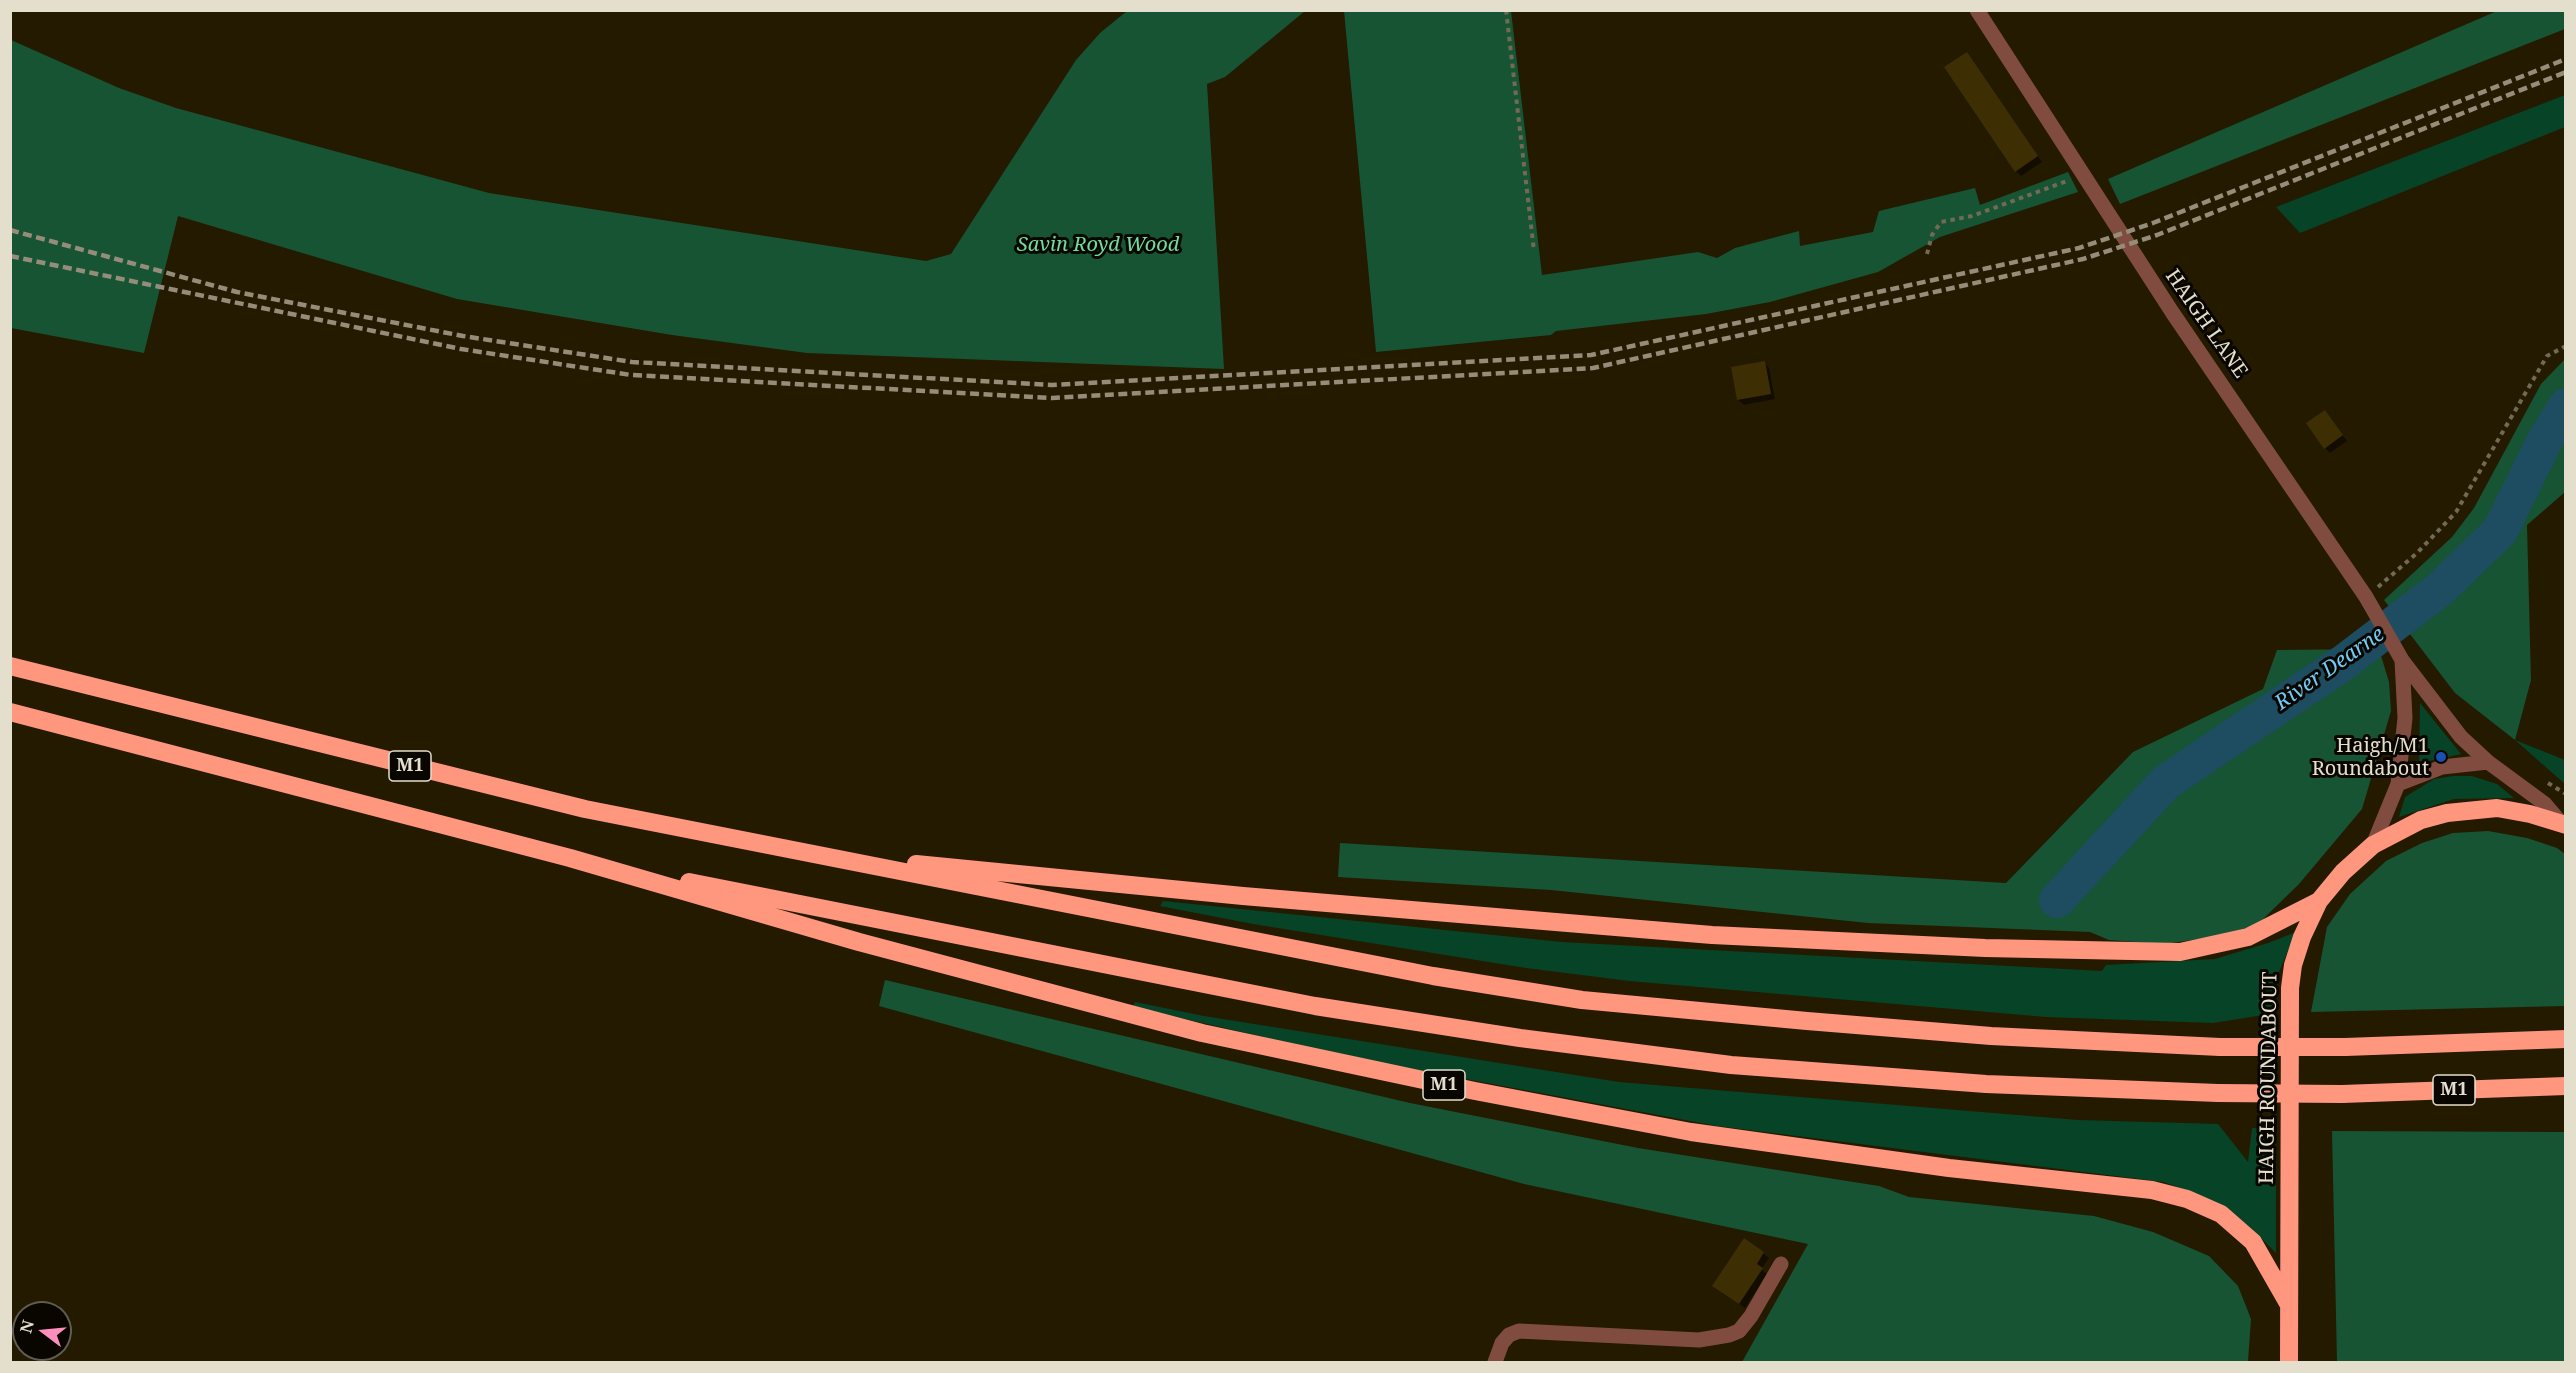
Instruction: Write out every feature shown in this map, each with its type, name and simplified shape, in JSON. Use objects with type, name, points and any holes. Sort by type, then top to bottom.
[{"type":"highway","name":"M1","points":[[10,666],[585,809],[1433,976],[1582,1000],[1991,1036],[2220,1047],[2345,1047],[2565,1039]]},
{"type":"highway","name":"M1","points":[[10,712],[570,858],[859,942],[1202,1033],[1475,1092],[1691,1132],[1949,1168],[2152,1190],[2187,1198],[2222,1214],[2253,1242],[2289,1305]]},
{"type":"highway","name":"HAIGH ROUNDABOUT","points":[[2289,1362],[2290,987],[2293,965],[2302,938],[2319,901],[2343,872],[2373,845],[2421,820],[2465,810],[2497,808],[2530,814],[2564,824]]},
{"type":"highway","name":"M1","points":[[812,854],[1254,897],[1701,934],[1985,948],[2180,952],[2248,938],[2319,901]]},
{"type":"highway","name":"M1","points":[[570,858],[1316,1006],[1520,1038],[1731,1065],[1986,1084],[2218,1093],[2342,1094],[2565,1086]]},
{"type":"street","name":"HAIGH LANE","points":[[1977,10],[2172,312],[2370,603],[2399,654],[2461,736],[2488,762],[2545,804],[2564,824]]},
{"type":"street","name":"HAIGH LANE","points":[[2373,845],[2398,784],[2405,718],[2399,654]]},
{"type":"street","points":[[2398,784],[2442,767],[2488,762]]},
{"type":"street","points":[[1495,1362],[1502,1343],[1509,1335],[1519,1331],[1699,1340],[1729,1335],[1739,1331],[1751,1316],[1781,1264]]},
{"type":"path","points":[[1506,10],[1534,251]]},
{"type":"path","points":[[1927,254],[1932,235],[1941,222],[1972,216],[2085,174]]},
{"type":"path","points":[[2370,603],[2456,512],[2547,356],[2565,346]]},
{"type":"green space","name":"Savin Royd Wood","points":[[1127,11],[1305,11],[1225,77],[1207,84],[1224,369],[807,353],[672,335],[457,299],[178,216],[144,353],[11,328],[11,40],[119,88],[176,108],[489,193],[926,261],[951,254],[1076,60],[1100,33]]},
{"type":"green space","points":[[1344,11],[1511,11],[1542,275],[1698,252],[1717,258],[1735,248],[1799,231],[1800,246],[1873,232],[1879,211],[1975,188],[1980,205],[2068,172],[2078,192],[1940,237],[1878,272],[1770,302],[1706,314],[1556,331],[1551,335],[1376,352]]},
{"type":"green space","points":[[2497,11],[2565,11],[2565,29],[2120,204],[2108,179]]},
{"type":"green space","points":[[2565,95],[2565,127],[2300,233],[2276,207]]},
{"type":"green space","points":[[2565,359],[2565,492],[2527,525],[2531,680],[2515,740],[2455,693],[2384,600],[2452,537],[2474,508],[2541,384]]},
{"type":"green space","points":[[2379,649],[2389,682],[2391,711],[2362,809],[2299,884],[2256,926],[2206,938],[2164,944],[2109,940],[2090,932],[1868,923],[1551,890],[1338,877],[1340,843],[2006,883],[2133,752],[2263,689],[2277,650]]},
{"type":"green space","points":[[2420,703],[2461,754],[2419,763]]},
{"type":"green space","points":[[2515,740],[2565,760],[2565,784]]},
{"type":"green space","points":[[2472,776],[2497,784],[2514,798],[2454,799],[2399,817],[2405,797],[2434,779]]},
{"type":"green space","points":[[2488,831],[2527,838],[2557,848],[2565,854],[2565,1006],[2311,1012],[2327,927],[2350,894],[2386,861],[2422,843],[2453,833]]},
{"type":"green space","points":[[1163,901],[1562,942],[2102,971],[2106,965],[2215,959],[2296,932],[2279,972],[2270,1014],[2213,1023],[2046,1017],[1629,981],[1526,968],[1253,924],[1160,906]]},
{"type":"green space","points":[[885,980],[1410,1103],[1638,1148],[1879,1186],[1909,1197],[2094,1216],[2153,1232],[2209,1256],[2238,1286],[2251,1319],[2248,1361],[1742,1362],[1808,1244],[1524,1184],[879,1006]]},
{"type":"green space","points":[[1135,1002],[1204,1016],[1619,1082],[2078,1120],[2218,1124],[2248,1162],[2252,1128],[2276,1129],[2276,1253],[2251,1228],[2224,1208],[2195,1193],[2163,1182],[1717,1126],[1364,1060],[1133,1007]]},
{"type":"green space","points":[[2332,1131],[2565,1132],[2565,1362],[2337,1362]]},
{"type":"building","points":[[1967,52],[2038,156],[2015,172],[1944,67]]},
{"type":"building","points":[[1765,361],[1771,394],[1737,400],[1731,367]]},
{"type":"building","points":[[2325,410],[2343,435],[2324,449],[2306,423]]},
{"type":"building","points":[[1744,1238],[1764,1252],[1757,1264],[1763,1268],[1739,1304],[1712,1286]]},
{"type":"waterway","name":"River Dearne","points":[[2057,900],[2166,782],[2343,663],[2440,589],[2500,531],[2543,444],[2566,406]]},
{"type":"railway","points":[[10,230],[237,292],[463,336],[632,362],[1052,385],[1591,355],[2079,248],[2153,223],[2566,59]]},
{"type":"railway","points":[[10,256],[461,349],[631,375],[1052,398],[1593,368],[2083,259],[2157,235],[2566,72]]},
{"type":"place","name":"Haigh/M1 Roundabout","points":[[2441,757]]}]
